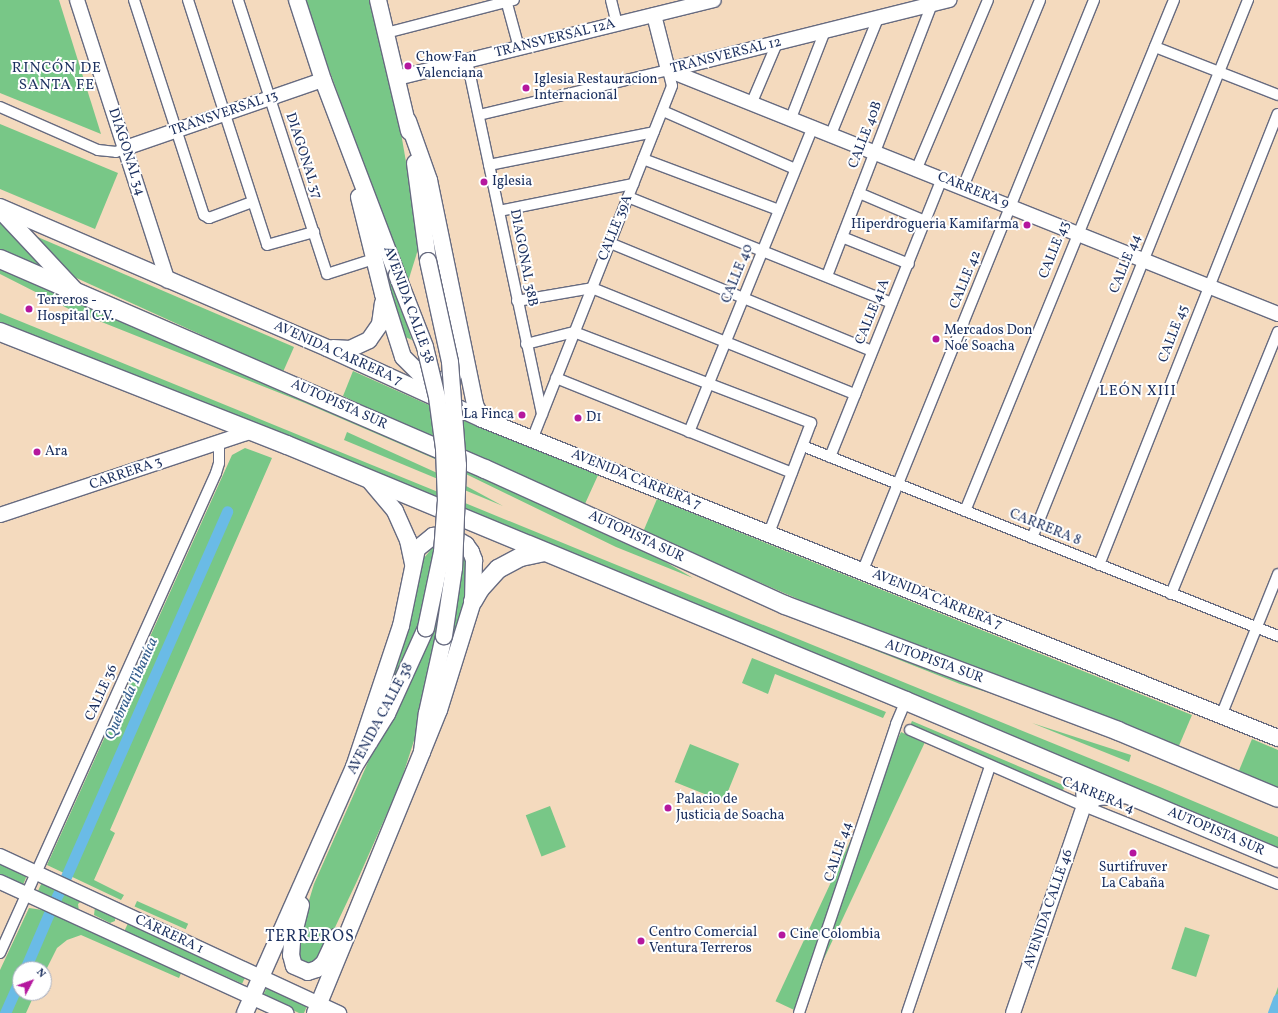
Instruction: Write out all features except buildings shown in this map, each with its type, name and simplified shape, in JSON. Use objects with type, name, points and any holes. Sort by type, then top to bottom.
[{"type":"highway","name":"AUTOPISTA SUR","points":[[0,259],[478,466],[785,605],[1110,728],[1278,798]]},
{"type":"highway","name":"AUTOPISTA SUR","points":[[0,332],[252,431],[906,701],[1278,858]]},
{"type":"highway","points":[[473,602],[480,589],[498,569],[521,557],[544,552]]},
{"type":"main road","name":"AVENIDA CALLE 38","points":[[244,1013],[253,997],[354,767],[391,707],[426,628],[443,546],[446,500],[444,449],[437,397],[425,347],[323,80],[297,0]]},
{"type":"main road","name":"AVENIDA CALLE 38","points":[[317,1009],[422,752],[427,712],[444,636],[454,568],[458,465],[450,362],[428,261],[408,121],[378,0]]},
{"type":"main road","points":[[408,121],[429,180],[463,353],[475,405],[482,419]]},
{"type":"main road","points":[[352,158],[360,207],[397,344],[403,357],[415,371],[430,379],[440,381],[449,379],[456,374],[463,353]]},
{"type":"main road","points":[[0,209],[55,271],[80,294]]},
{"type":"main road","name":"AVENIDA CARRERA 7","points":[[0,209],[328,348],[482,419],[863,570],[1278,738]]},
{"type":"main road","points":[[328,348],[350,348],[369,340],[380,324],[383,294]]},
{"type":"main road","points":[[370,481],[384,495],[398,516],[408,540],[413,564]]},
{"type":"main road","points":[[354,767],[401,626],[417,550],[428,539],[440,535],[456,538],[466,545],[474,560],[473,602],[439,710],[422,752]]},
{"type":"main road","points":[[312,864],[291,955],[294,966],[308,972],[317,969],[324,963],[346,914],[381,855]]},
{"type":"street","name":"DIAGONAL 34","points":[[77,0],[168,281]]},
{"type":"street","points":[[134,0],[206,218],[252,202]]},
{"type":"street","points":[[188,0],[267,245],[314,232]]},
{"type":"street","name":"DIAGONAL 37","points":[[238,0],[327,274],[374,259]]},
{"type":"street","points":[[611,0],[617,24]]},
{"type":"street","name":"TRANSVERSAL 12A","points":[[397,78],[714,0]]},
{"type":"street","name":"TRANSVERSAL 12","points":[[479,115],[668,70],[949,0]]},
{"type":"street","points":[[917,168],[988,0]]},
{"type":"street","points":[[963,187],[1040,0]]},
{"type":"street","name":"CALLE 42","points":[[863,570],[1094,0]]},
{"type":"street","name":"CALLE 43","points":[[965,511],[1077,233],[1174,0]]},
{"type":"street","name":"CALLE 44","points":[[1032,538],[1248,0]]},
{"type":"street","points":[[386,33],[509,1],[519,48]]},
{"type":"street","name":"CALLE 40B","points":[[827,276],[932,4]]},
{"type":"street","name":"CALLE 39A","points":[[532,439],[672,86],[654,15]]},
{"type":"street","points":[[831,134],[878,18]]},
{"type":"street","points":[[791,118],[825,31]]},
{"type":"street","points":[[752,102],[777,43]]},
{"type":"street","points":[[1155,47],[1278,95]]},
{"type":"street","name":"DIAGONAL 38B","points":[[467,61],[542,414]]},
{"type":"street","name":"CARRERA 9","points":[[668,70],[813,126],[1278,314]]},
{"type":"street","name":"TRANSVERSAL 13","points":[[125,148],[323,80]]},
{"type":"street","points":[[0,107],[98,150],[116,152],[125,148]]},
{"type":"street","points":[[663,111],[795,169]]},
{"type":"street","name":"CALLE 45","points":[[1099,565],[1208,286],[1278,114]]},
{"type":"street","name":"CALLE 40","points":[[689,432],[813,126]]},
{"type":"street","points":[[489,165],[654,132]]},
{"type":"street","points":[[643,160],[779,210]]},
{"type":"street","name":"CALLE 41A","points":[[830,457],[942,178]]},
{"type":"street","points":[[499,211],[633,184]]},
{"type":"street","points":[[859,192],[925,221]]},
{"type":"street","points":[[628,197],[892,303]]},
{"type":"street","points":[[842,238],[908,264]]},
{"type":"street","points":[[610,243],[872,350]]},
{"type":"street","points":[[517,301],[592,288],[855,394]]},
{"type":"street","points":[[526,344],[574,332],[811,423],[769,533]]},
{"type":"street","points":[[1171,594],[1278,332]]},
{"type":"street","points":[[556,378],[792,473]]},
{"type":"street","name":"CARRERA 3","points":[[0,515],[252,431]]},
{"type":"street","name":"CALLE 36","points":[[0,952],[216,473],[219,463],[219,442]]},
{"type":"street","name":"CARRERA 8","points":[[802,446],[1278,636]]},
{"type":"street","points":[[1221,716],[1278,574]]},
{"type":"street","name":"CALLE 44","points":[[799,1013],[896,724],[906,701]]},
{"type":"street","name":"CARRERA 4","points":[[910,730],[1084,806],[1278,884]]},
{"type":"street","points":[[907,1013],[990,766]]},
{"type":"street","points":[[1075,772],[1083,788],[1084,806],[1098,798],[1133,796]]},
{"type":"street","name":"AVENIDA CALLE 46","points":[[1013,1013],[1084,806]]},
{"type":"street","name":"CARRERA 1","points":[[0,856],[261,977],[317,1009],[339,1013]]},
{"type":"street","name":"CARRERA 1","points":[[0,882],[286,1013]]},
{"type":"street","points":[[92,924],[85,914],[86,907],[92,902],[100,902]]},
{"type":"street","points":[[106,930],[121,927],[123,913]]},
{"type":"green space","points":[[0,0],[59,0],[101,134],[0,93]]},
{"type":"green space","points":[[304,0],[369,0],[401,133],[420,243],[407,285]]},
{"type":"green space","points":[[0,124],[118,173],[95,229],[0,189]]},
{"type":"green space","points":[[0,221],[49,272],[0,251]]},
{"type":"green space","points":[[26,232],[294,347],[283,372],[72,276]]},
{"type":"green space","points":[[0,265],[628,540],[693,578],[616,547],[435,459],[305,403],[69,309],[0,274]]},
{"type":"green space","points":[[392,281],[412,340],[399,334],[385,282]]},
{"type":"green space","points":[[0,313],[1160,787],[1278,837],[1278,852],[0,325]]},
{"type":"green space","points":[[353,371],[478,427],[599,473],[584,506],[464,454],[343,396]]},
{"type":"green space","points":[[347,432],[468,487],[503,506],[344,440]]},
{"type":"green space","points":[[245,448],[272,458],[110,830],[115,833],[94,880],[124,895],[121,900],[47,865],[232,455]]},
{"type":"green space","points":[[657,499],[1192,715],[1178,748],[858,625],[643,532]]},
{"type":"green space","points":[[437,542],[461,550],[468,568],[468,586],[457,640],[421,719],[400,784],[357,881],[320,959],[306,966],[298,961],[297,940],[314,884],[369,760],[411,679],[380,712],[420,563]]},
{"type":"green space","points":[[752,597],[1026,704],[960,684],[781,613]]},
{"type":"green space","points":[[752,658],[886,712],[883,718],[775,674],[768,694],[742,683]]},
{"type":"green space","points":[[912,721],[1065,786],[1062,791],[910,727]]},
{"type":"green space","points":[[1032,723],[1131,755],[1129,762]]},
{"type":"green space","points":[[901,732],[925,743],[799,1012],[775,1001]]},
{"type":"green space","points":[[1252,739],[1278,750],[1278,790],[1238,773]]},
{"type":"green space","points":[[690,744],[739,764],[724,802],[675,782]]},
{"type":"green space","points":[[550,806],[566,847],[541,856],[526,815]]},
{"type":"green space","points":[[0,862],[27,875],[23,885],[0,874]]},
{"type":"green space","points":[[42,882],[83,900],[78,904],[79,911],[38,891]]},
{"type":"green space","points":[[137,901],[188,924],[186,929],[135,906]]},
{"type":"green space","points":[[95,907],[115,914],[115,921],[110,923],[94,915]]},
{"type":"green space","points":[[29,908],[50,911],[182,971],[179,978],[81,935],[67,940],[57,948],[50,961],[12,961],[12,1001],[31,1001],[26,1013],[0,1013],[0,970]]},
{"type":"green space","points":[[128,923],[246,975],[242,984],[124,931]]},
{"type":"green space","points":[[1185,927],[1210,935],[1196,977],[1171,969]]},
{"type":"green space","points":[[267,987],[307,1006],[304,1013],[299,1013],[263,996]]},
{"type":"green space","points":[[1278,987],[1278,1013],[1270,1013],[1271,1007]]},
{"type":"waterway","name":"Quebrada Tibaníca","points":[[65,879],[227,511]]},
{"type":"waterway","name":"Quebrada Tibaníca","points":[[55,900],[60,890]]},
{"type":"waterway","name":"Quebrada Tibaníca","points":[[28,961],[50,911]]},
{"type":"waterway","name":"Quebrada Tibaníca","points":[[5,1013],[12,997]]},
{"type":"waterway","points":[[1273,1013],[1278,999]]},
{"type":"place","name":"Chow Fan Valenciana","points":[[408,66]]},
{"type":"place","name":"Iglesia Restauracion Internacional","points":[[526,88]]},
{"type":"place","name":"Iglesia","points":[[484,182]]},
{"type":"place","name":"Hiperdrogueria Kamifarma","points":[[1027,225]]},
{"type":"place","name":"Terreros - Hospital C.V.","points":[[29,309]]},
{"type":"place","name":"Mercados Don Noé Soacha","points":[[936,339]]},
{"type":"place","name":"La Finca","points":[[522,415]]},
{"type":"place","name":"D1","points":[[578,418]]},
{"type":"place","name":"Ara","points":[[37,452]]},
{"type":"place","name":"Palacio de Justicia de Soacha","points":[[668,808]]},
{"type":"place","name":"Surtifruver La Cabaña","points":[[1133,853]]},
{"type":"place","name":"Cine Colombia","points":[[782,935]]},
{"type":"place","name":"Centro Comercial Ventura Terreros","points":[[641,941]]},
{"type":"district","name":"RINCÓN DE SANTA FE","points":[[57,76]]},
{"type":"district","name":"LEÓN XIII","points":[[1138,392]]},
{"type":"district","name":"TERREROS","points":[[310,937]]}]
